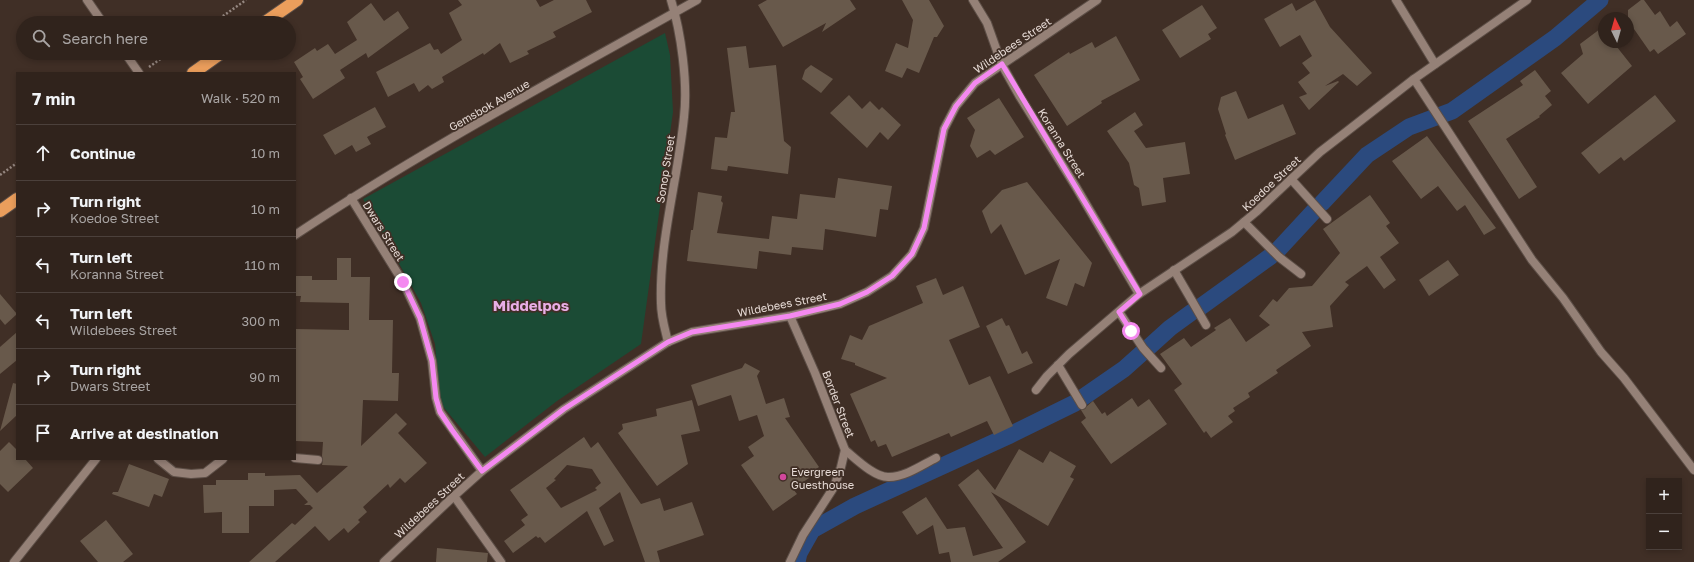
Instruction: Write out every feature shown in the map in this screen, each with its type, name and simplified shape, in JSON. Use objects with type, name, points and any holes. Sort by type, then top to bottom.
[{"type":"highway","points":[[274,16],[297,0]]},
{"type":"highway","points":[[193,72],[211,60]]},
{"type":"highway","points":[[0,211],[16,200]]},
{"type":"street","points":[[87,0],[98,16]]},
{"type":"street","name":"Sonop Street","points":[[668,342],[662,318],[661,303],[664,249],[684,116],[682,54],[675,13],[671,0]]},
{"type":"street","name":"Gemsbok Avenue","points":[[296,234],[351,198],[697,0]]},
{"type":"street","name":"Koranna Street","points":[[973,0],[987,23],[1002,64],[1140,294]]},
{"type":"street","name":"Wildebees Street","points":[[384,562],[482,471],[564,409],[668,342],[692,332],[790,316],[840,304],[867,292],[892,276],[912,254],[924,228],[944,129],[956,106],[975,83],[1097,0]]},
{"type":"street","points":[[1396,0],[1435,64]]},
{"type":"street","name":"Koedoe Street","points":[[1036,390],[1058,365],[1140,294],[1244,222],[1320,152],[1414,79],[1528,0]]},
{"type":"street","points":[[132,60],[143,71]]},
{"type":"street","points":[[1414,79],[1532,260],[1563,298],[1601,352],[1624,378],[1694,470]]},
{"type":"street","points":[[1291,179],[1327,218]]},
{"type":"street","name":"Dwars Street","points":[[351,198],[403,282],[420,318],[432,361],[436,398],[440,412],[482,471]]},
{"type":"street","points":[[1244,222],[1279,257],[1301,274]]},
{"type":"street","points":[[1174,270],[1206,326]]},
{"type":"street","points":[[1119,312],[1143,348],[1161,368]]},
{"type":"street","name":"Border Street","points":[[790,316],[815,373],[845,450],[842,467],[834,487],[803,535],[790,562]]},
{"type":"street","points":[[1058,365],[1082,405]]},
{"type":"street","points":[[845,450],[878,475],[888,478],[902,474],[936,458]]},
{"type":"street","points":[[296,458],[318,460]]},
{"type":"street","points":[[14,562],[95,460]]},
{"type":"street","points":[[159,460],[174,472],[191,474],[205,473],[222,460]]},
{"type":"street","points":[[454,496],[501,562]]},
{"type":"path","points":[[222,16],[246,0]]},
{"type":"path","points":[[143,71],[159,60]]},
{"type":"path","points":[[0,175],[16,164]]},
{"type":"green space","points":[[665,33],[670,55],[673,112],[641,344],[557,401],[485,457],[440,403],[435,344],[421,303],[363,199]]},
{"type":"building","points":[[458,0],[536,0],[540,7],[554,0],[586,0],[592,12],[553,32],[556,37],[527,51],[529,54],[510,63],[500,43],[484,55],[483,53],[442,77],[444,82],[432,89],[428,85],[419,92],[414,83],[388,97],[376,72],[430,43],[434,50],[438,49],[441,54],[462,40],[449,13],[462,5]]},
{"type":"building","points":[[767,0],[850,0],[856,9],[822,32],[826,23],[783,47],[758,5]]},
{"type":"building","points":[[902,0],[929,0],[944,26],[937,37],[934,37],[919,73],[907,68],[902,78],[885,71],[896,43],[908,48],[913,20]]},
{"type":"building","points":[[1315,0],[1330,27],[1372,73],[1357,86],[1343,74],[1325,86],[1338,81],[1339,82],[1309,110],[1299,97],[1307,94],[1298,82],[1310,73],[1302,63],[1312,56],[1300,35],[1280,47],[1264,19],[1292,3],[1296,11]]},
{"type":"building","points":[[1641,0],[1644,0],[1655,15],[1660,11],[1670,27],[1677,21],[1686,34],[1658,54],[1654,49],[1650,52],[1634,29],[1634,12],[1628,12],[1628,10]]},
{"type":"building","points":[[371,3],[384,21],[398,11],[409,28],[368,58],[366,53],[340,70],[345,78],[313,99],[300,79],[303,77],[294,62],[315,48],[317,51],[328,44],[335,54],[357,40],[347,22]]},
{"type":"building","points":[[1202,5],[1217,28],[1208,34],[1211,39],[1180,58],[1162,30]]},
{"type":"building","points":[[1598,30],[1598,48],[1618,48],[1632,66],[1588,104],[1561,73],[1583,54],[1580,44]]},
{"type":"building","points":[[1116,36],[1140,80],[1101,101],[1102,103],[1067,126],[1034,75],[1069,52],[1070,54],[1092,42],[1095,48]]},
{"type":"building","points":[[746,46],[749,68],[776,65],[784,141],[791,147],[788,174],[728,166],[727,171],[711,169],[715,137],[727,138],[731,112],[735,112],[727,48]]},
{"type":"building","points":[[811,65],[833,79],[821,93],[802,79],[805,70]]},
{"type":"building","points":[[1535,70],[1551,91],[1545,96],[1552,105],[1539,116],[1540,117],[1506,139],[1537,187],[1519,199],[1468,121],[1523,85],[1520,81]]},
{"type":"building","points":[[1236,91],[1248,119],[1283,104],[1296,134],[1235,160],[1225,135],[1226,134],[1218,109],[1221,97]]},
{"type":"building","points":[[849,95],[862,109],[870,101],[879,110],[882,107],[901,125],[888,140],[880,132],[867,148],[830,113]]},
{"type":"building","points":[[1655,95],[1676,121],[1624,161],[1621,157],[1599,174],[1581,153]]},
{"type":"building","points":[[999,98],[1024,137],[995,155],[990,150],[977,158],[970,146],[975,130],[967,118]]},
{"type":"building","points":[[375,107],[386,127],[367,137],[371,144],[356,152],[352,145],[335,155],[323,135]]},
{"type":"building","points":[[1135,112],[1143,125],[1134,131],[1146,148],[1185,142],[1190,174],[1163,178],[1166,202],[1142,206],[1139,188],[1134,185],[1129,163],[1107,131]]},
{"type":"building","points":[[1427,136],[1496,228],[1484,235],[1465,205],[1457,211],[1438,186],[1421,199],[1392,161]]},
{"type":"building","points":[[838,178],[892,186],[888,210],[880,209],[876,237],[825,229],[823,250],[792,247],[791,255],[759,251],[757,269],[687,261],[698,192],[722,196],[721,201],[723,203],[717,233],[769,239],[772,216],[797,219],[800,194],[835,198]]},
{"type":"building","points":[[1027,182],[1092,263],[1084,287],[1075,283],[1067,306],[1046,298],[1060,259],[1025,275],[1001,224],[991,234],[982,211],[1002,190]]},
{"type":"building","points":[[1370,195],[1390,223],[1386,226],[1399,243],[1380,257],[1396,280],[1384,289],[1367,266],[1345,282],[1349,285],[1330,306],[1333,327],[1302,332],[1311,346],[1276,370],[1278,373],[1248,393],[1250,397],[1233,408],[1235,411],[1228,416],[1233,422],[1211,438],[1206,431],[1204,433],[1174,390],[1182,384],[1160,354],[1184,338],[1191,347],[1216,330],[1214,328],[1230,318],[1246,342],[1270,325],[1259,316],[1273,299],[1277,302],[1289,288],[1312,286],[1340,253],[1323,229]]},
{"type":"building","points":[[337,258],[351,258],[351,277],[370,277],[369,320],[393,320],[392,373],[399,373],[398,401],[363,400],[361,446],[396,413],[407,424],[398,433],[427,463],[405,483],[400,478],[390,488],[388,484],[363,507],[367,512],[358,520],[360,522],[348,533],[344,528],[329,541],[315,526],[275,562],[249,562],[292,523],[295,525],[313,508],[310,505],[304,505],[308,502],[296,489],[274,490],[274,506],[249,506],[249,533],[222,533],[222,512],[204,513],[203,485],[216,485],[216,480],[248,480],[248,473],[265,473],[265,476],[300,475],[317,493],[348,466],[322,465],[323,442],[296,441],[296,329],[349,330],[349,303],[300,302],[301,296],[296,296],[296,276],[312,276],[312,280],[337,280]]},
{"type":"building","points":[[1448,260],[1459,275],[1429,296],[1419,280]]},
{"type":"building","points":[[936,278],[943,295],[963,286],[980,327],[949,340],[969,385],[990,376],[1013,426],[994,435],[987,421],[951,437],[949,433],[892,457],[886,444],[878,447],[875,440],[871,442],[850,394],[887,378],[855,365],[855,363],[841,359],[850,335],[862,340],[869,326],[923,303],[916,286]]},
{"type":"building","points":[[0,294],[16,313],[16,315],[5,325],[0,319]]},
{"type":"building","points":[[1002,318],[1006,326],[1009,325],[1022,354],[1027,351],[1033,363],[1008,374],[986,326]]},
{"type":"building","points":[[16,333],[16,361],[0,374],[0,347]]},
{"type":"building","points":[[745,363],[760,371],[757,376],[766,404],[784,398],[790,417],[785,418],[819,467],[807,476],[809,478],[793,489],[797,494],[773,511],[741,465],[754,456],[748,447],[764,436],[757,415],[739,421],[731,395],[698,406],[691,385],[742,368]]},
{"type":"building","points":[[13,383],[16,384],[16,416],[0,431]]},
{"type":"building","points":[[1132,398],[1138,407],[1149,399],[1167,424],[1111,464],[1081,422],[1086,418],[1081,410],[1085,409],[1093,401],[1102,414],[1105,412],[1107,416]]},
{"type":"building","points":[[692,400],[700,431],[681,435],[688,464],[657,486],[618,433],[623,429],[622,424],[657,416],[656,409]]},
{"type":"building","points":[[584,437],[591,448],[598,442],[641,504],[660,498],[664,511],[692,502],[704,535],[657,551],[660,562],[645,562],[620,492],[599,508],[614,541],[604,546],[587,511],[545,543],[540,537],[538,538],[536,536],[513,553],[504,541],[525,525],[521,520],[528,515],[510,490]],"holes":[[[567,465],[592,469],[601,483],[595,488],[597,490],[561,508],[546,488],[556,480],[554,479]]]},
{"type":"building","points":[[9,442],[16,449],[16,460],[26,460],[33,468],[8,492],[0,484],[0,451]]},
{"type":"building","points":[[1019,449],[1043,463],[1050,451],[1076,466],[1070,477],[1074,479],[1048,526],[991,492],[1026,542],[998,562],[951,562],[949,552],[939,554],[933,525],[917,535],[902,512],[926,497],[947,529],[965,527],[973,556],[1003,548],[958,485],[978,469],[995,490]]},
{"type":"building","points":[[129,464],[169,479],[162,497],[154,494],[149,507],[112,494],[113,492],[118,492]]},
{"type":"building","points":[[106,520],[133,554],[123,562],[98,562],[80,541]]},
{"type":"building","points":[[437,548],[488,553],[487,562],[436,562]]},
{"type":"waterway","points":[[1322,203],[1367,155],[1409,127],[1452,111],[1555,38],[1600,0]]},
{"type":"waterway","points":[[1277,251],[1314,211]]},
{"type":"waterway","points":[[1199,308],[1271,256]]},
{"type":"waterway","points":[[1149,347],[1170,328],[1192,312]]},
{"type":"waterway","points":[[1082,398],[1124,369],[1143,352]]},
{"type":"waterway","points":[[797,562],[799,553],[812,530],[855,506],[1008,436],[1075,403]]},
{"type":"place","name":"Evergreen Guesthouse","points":[[783,477]]},
{"type":"district","name":"Middelpos","points":[[531,305]]},
{"type":"route","points":[[403,282],[420,318],[432,361],[436,398],[440,412],[482,471],[564,409],[668,342],[692,332],[708,328],[790,316],[840,304],[867,292],[892,276],[912,254],[924,228],[944,129],[956,106],[975,83],[1002,64],[1020,97],[1140,294],[1119,312],[1131,331]]}]
